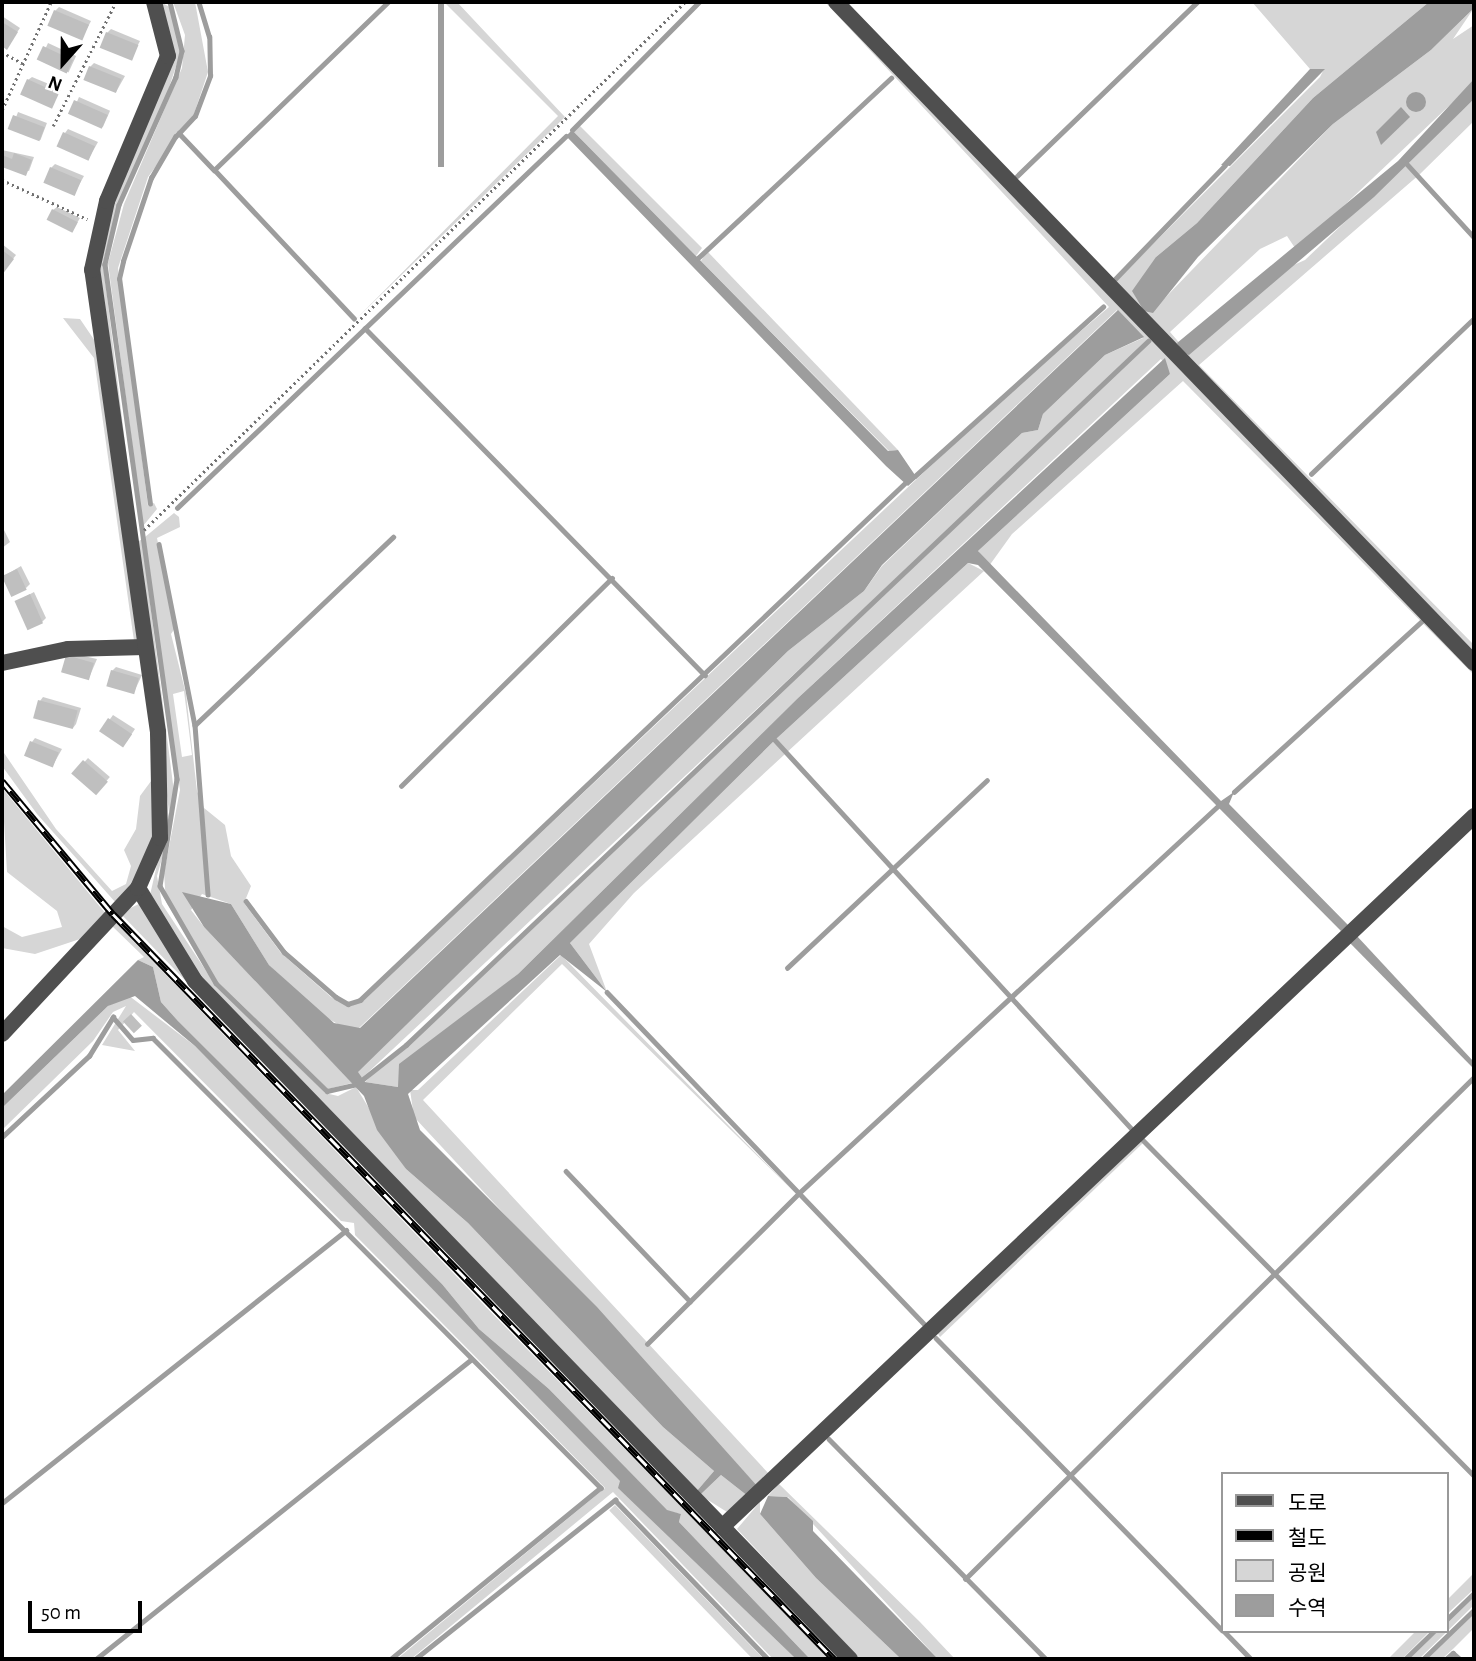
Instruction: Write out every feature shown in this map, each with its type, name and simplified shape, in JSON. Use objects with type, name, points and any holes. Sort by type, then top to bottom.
[{"type":"street","points":[[2,1034],[138,888],[154,858],[163,812],[132,541],[94,297],[99,225],[165,72],[168,39],[154,2]]},
{"type":"street","points":[[836,2],[1474,663]]},
{"type":"street","points":[[2,663],[68,649],[145,647]]},
{"type":"street","points":[[722,1527],[1474,816]]},
{"type":"street","points":[[138,888],[195,981],[850,1659]]},
{"type":"path","points":[[2,110],[51,2]]},
{"type":"path","points":[[53,126],[116,2]]},
{"type":"path","points":[[132,541],[685,2]]},
{"type":"path","points":[[2,52],[22,63]]},
{"type":"path","points":[[2,180],[99,225]]},
{"type":"green space","points":[[161,2],[171,8],[181,51],[158,121],[119,201],[103,263],[136,532],[97,294],[106,212],[167,78],[172,44]]},
{"type":"green space","points":[[173,2],[195,2],[208,72],[194,114],[148,177],[118,268],[148,506],[154,503],[157,509],[143,526],[108,263],[124,204],[182,68],[185,35]]},
{"type":"green space","points":[[444,2],[457,2],[565,117],[357,318],[558,116]]},
{"type":"green space","points":[[825,2],[829,2],[1474,670],[1474,675],[1183,381],[1012,534],[989,566],[978,551],[1170,374],[1161,359],[798,698],[518,974],[425,1048],[398,1087],[365,1082],[1149,342],[362,1078],[357,1072],[788,651],[864,591],[882,566],[1022,433],[1038,430],[1043,414],[1105,355],[1143,338],[1117,310],[359,1028],[348,1030],[322,1015],[269,965],[231,904],[202,894],[191,910],[204,927],[352,1083],[328,1089],[215,979],[166,902],[164,873],[180,790],[145,537],[174,513],[179,517],[180,527],[157,538],[175,628],[171,634],[186,694],[197,791],[204,808],[225,825],[231,856],[251,886],[244,903],[281,953],[331,997],[350,1006],[361,1002],[1006,395],[1109,307]],"holes":[[[184,691],[192,755],[182,757],[173,694]]]},
{"type":"green space","points":[[840,2],[847,2],[1115,282],[1320,77],[1324,69],[1310,69],[1252,2],[1429,2],[1313,98],[1197,223],[1156,257],[1162,301],[1333,124],[1431,50],[1474,8],[1453,39],[1474,25],[1473,83],[1313,235],[1295,248],[1287,236],[1260,249],[1170,332],[1189,354],[1287,268],[1305,260],[1474,99],[1474,121],[1420,174],[1199,365],[1474,645],[1474,655]]},
{"type":"green space","points":[[579,125],[702,248],[696,256],[572,130]]},
{"type":"green space","points":[[707,251],[898,450],[889,451],[701,261]]},
{"type":"green space","points":[[63,318],[80,319],[95,341],[140,641],[134,641],[94,358]]},
{"type":"green space","points":[[142,539],[174,792],[171,827],[157,876],[162,904],[214,983],[325,1093],[338,1096],[356,1087],[406,1169],[468,1223],[663,1427],[714,1471],[696,1492],[198,974],[150,895],[169,812],[136,543]]},
{"type":"green space","points":[[968,563],[984,571],[634,893],[589,944],[607,992],[570,943],[775,740]]},
{"type":"green space","points":[[2,750],[56,829],[112,891],[126,884],[131,866],[124,850],[136,829],[140,796],[157,773],[150,860],[116,903],[37,814],[2,766]]},
{"type":"green space","points":[[2,788],[106,914],[83,938],[35,954],[2,948],[2,926],[22,937],[62,927],[57,911],[7,872]]},
{"type":"green space","points":[[141,903],[177,951],[382,1184],[120,913]]},
{"type":"green space","points":[[115,922],[830,1659],[810,1659],[679,1522],[681,1514],[667,1511],[549,1389],[479,1329],[442,1284],[178,1021],[161,1002],[153,967],[138,960],[144,957],[111,925]]},
{"type":"green space","points":[[561,955],[795,1193],[562,964],[423,1100],[769,1474],[759,1488],[414,1117],[410,1090],[418,1090]]},
{"type":"green space","points":[[128,995],[195,1046],[621,1481],[624,1492],[796,1659],[773,1659],[613,1492],[411,1659],[397,1659],[605,1488],[355,1235],[354,1223],[341,1221],[134,1012],[118,1030],[135,1051],[102,1045],[126,1006],[113,1012],[93,1041],[2,1130],[2,1108],[108,1006]]},
{"type":"green space","points":[[1138,1138],[1143,1143],[940,1337],[937,1332]]},
{"type":"green space","points":[[721,1475],[749,1497],[727,1512],[700,1495]]},
{"type":"green space","points":[[779,1484],[955,1659],[938,1659],[788,1497],[768,1496]]},
{"type":"green space","points":[[760,1502],[760,1514],[816,1578],[901,1659],[860,1659],[737,1529]]},
{"type":"green space","points":[[615,1505],[764,1659],[753,1659],[609,1511]]},
{"type":"green space","points":[[1474,1573],[1474,1589],[1448,1613],[1448,1599]]},
{"type":"green space","points":[[1474,1596],[1474,1605],[1448,1631],[1448,1621]]},
{"type":"green space","points":[[1474,1613],[1474,1628],[1454,1648],[1442,1659],[1427,1659]]},
{"type":"green space","points":[[1414,1633],[1428,1633],[1402,1659],[1388,1659]]},
{"type":"green space","points":[[1436,1633],[1445,1633],[1419,1659],[1409,1659]]},
{"type":"water","points":[[438,2],[444,2],[444,167],[438,167]]},
{"type":"water","points":[[1429,2],[1474,2],[1474,8],[1431,50],[1333,124],[1198,257],[1153,313],[1144,311],[1132,291],[1156,257],[1197,223],[1313,98]]},
{"type":"water","points":[[1310,69],[1325,69],[1230,166],[1221,165]]},
{"type":"water","points":[[1474,79],[1474,99],[1374,197],[1189,355],[1182,352],[1177,343],[1398,161]]},
{"type":"water","points":[[1416,92],[1423,95],[1426,102],[1423,109],[1416,112],[1409,109],[1406,102],[1409,95]]},
{"type":"water","points":[[1401,107],[1410,117],[1381,145],[1376,132]]},
{"type":"water","points":[[572,130],[888,451],[898,450],[917,478],[908,486],[886,466],[566,136]]},
{"type":"water","points":[[1118,310],[1144,337],[1105,355],[1043,414],[1038,430],[1022,433],[882,565],[864,591],[788,651],[358,1072],[365,1082],[398,1087],[399,1064],[518,974],[798,698],[1165,358],[1170,374],[978,551],[1221,801],[1234,792],[1229,804],[1348,925],[1341,931],[978,565],[968,563],[775,740],[570,943],[607,992],[560,955],[408,1094],[420,1130],[597,1307],[759,1488],[749,1497],[721,1475],[700,1495],[696,1492],[714,1471],[663,1427],[468,1223],[406,1169],[377,1130],[364,1096],[204,927],[182,892],[231,904],[269,965],[334,1023],[360,1028]]},
{"type":"water","points":[[1356,935],[1474,1062],[1474,1069],[1349,942]]},
{"type":"water","points":[[138,960],[153,967],[161,1002],[178,1021],[442,1284],[479,1329],[549,1389],[667,1510],[681,1514],[679,1522],[810,1659],[796,1659],[618,1488],[620,1481],[195,1046],[135,996],[108,1006],[2,1108],[2,1095]]},
{"type":"water","points":[[768,1496],[787,1497],[813,1521],[813,1531],[938,1659],[901,1659],[816,1578],[760,1514]]},
{"type":"building","points":[[54,10],[89,25],[82,40],[47,26]]},
{"type":"building","points":[[2,22],[18,32],[7,50],[2,46]]},
{"type":"building","points":[[106,32],[138,45],[132,61],[100,48]]},
{"type":"building","points":[[43,46],[73,60],[67,74],[37,60]]},
{"type":"building","points":[[89,66],[121,79],[116,93],[83,80]]},
{"type":"building","points":[[27,79],[59,93],[52,109],[20,95]]},
{"type":"building","points":[[74,100],[108,115],[102,129],[68,114]]},
{"type":"building","points":[[13,115],[45,127],[39,141],[8,129]]},
{"type":"building","points":[[63,132],[95,146],[88,161],[56,147]]},
{"type":"building","points":[[14,153],[32,160],[26,176],[2,167],[2,155],[12,159]]},
{"type":"building","points":[[50,167],[81,180],[75,196],[43,183]]},
{"type":"building","points":[[52,209],[78,222],[72,233],[47,220]]},
{"type":"building","points":[[2,250],[14,259],[2,275]]},
{"type":"building","points":[[17,569],[27,590],[11,597],[2,576]]},
{"type":"building","points":[[30,594],[43,623],[27,630],[14,601]]},
{"type":"building","points":[[66,655],[94,663],[89,680],[61,672]]},
{"type":"building","points":[[111,670],[139,678],[134,694],[106,686]]},
{"type":"building","points":[[38,700],[78,711],[73,729],[33,718]]},
{"type":"building","points":[[108,718],[132,734],[123,747],[99,731]]},
{"type":"building","points":[[30,741],[59,753],[53,767],[24,756]]},
{"type":"building","points":[[83,760],[108,782],[96,795],[71,774]]},
{"type":"building","points":[[131,1014],[142,1026],[134,1033],[123,1022]]},
{"type":"waterway","points":[[170,2],[182,51],[176,77],[119,205],[105,264],[177,779],[160,886],[216,983],[327,1091],[354,1085]]},
{"type":"waterway","points":[[179,133],[195,116],[210,76],[209,37],[198,2]]},
{"type":"waterway","points":[[354,319],[214,170],[388,2]]},
{"type":"waterway","points":[[572,130],[699,2]]},
{"type":"waterway","points":[[1017,176],[1197,2]]},
{"type":"waterway","points":[[698,258],[891,78]]},
{"type":"waterway","points":[[150,504],[119,279],[151,178],[175,137],[179,133],[214,170]]},
{"type":"waterway","points":[[177,508],[566,136]]},
{"type":"waterway","points":[[1407,164],[1474,237]]},
{"type":"waterway","points":[[1115,279],[1225,165]]},
{"type":"waterway","points":[[915,476],[1103,307]]},
{"type":"waterway","points":[[1311,474],[1474,318]]},
{"type":"waterway","points":[[365,328],[705,675]]},
{"type":"waterway","points":[[363,1079],[406,1045],[1148,341]]},
{"type":"waterway","points":[[246,901],[284,952],[336,997],[348,1004],[360,1000],[905,483]]},
{"type":"waterway","points":[[195,725],[393,537]]},
{"type":"waterway","points":[[159,544],[195,725],[208,895]]},
{"type":"waterway","points":[[401,786],[612,578]]},
{"type":"waterway","points":[[1234,792],[1423,620]]},
{"type":"waterway","points":[[775,740],[1131,1128]]},
{"type":"waterway","points":[[787,968],[987,780]]},
{"type":"waterway","points":[[647,1344],[798,1194],[1219,805]]},
{"type":"waterway","points":[[607,992],[927,1327]]},
{"type":"waterway","points":[[2,1137],[89,1056],[113,1017],[133,1040],[153,1038],[601,1488],[391,1659]]},
{"type":"waterway","points":[[965,1579],[1474,1077]]},
{"type":"waterway","points":[[1143,1140],[1474,1476]]},
{"type":"waterway","points":[[566,1171],[690,1301]]},
{"type":"waterway","points":[[2,1503],[346,1230]]},
{"type":"waterway","points":[[936,1338],[1220,1628]]},
{"type":"waterway","points":[[96,1659],[470,1360]]},
{"type":"waterway","points":[[829,1439],[1046,1659]]},
{"type":"waterway","points":[[415,1659],[615,1500],[768,1659]]},
{"type":"waterway","points":[[1448,1618],[1474,1593]]},
{"type":"waterway","points":[[1423,1659],[1474,1610]]},
{"type":"waterway","points":[[1226,1633],[1251,1659]]},
{"type":"waterway","points":[[1405,1659],[1432,1633]]},
{"type":"waterway","points":[[1446,1659],[1453,1653],[1460,1659]]},
{"type":"railway","points":[[2,781],[113,914],[834,1659]]}]
